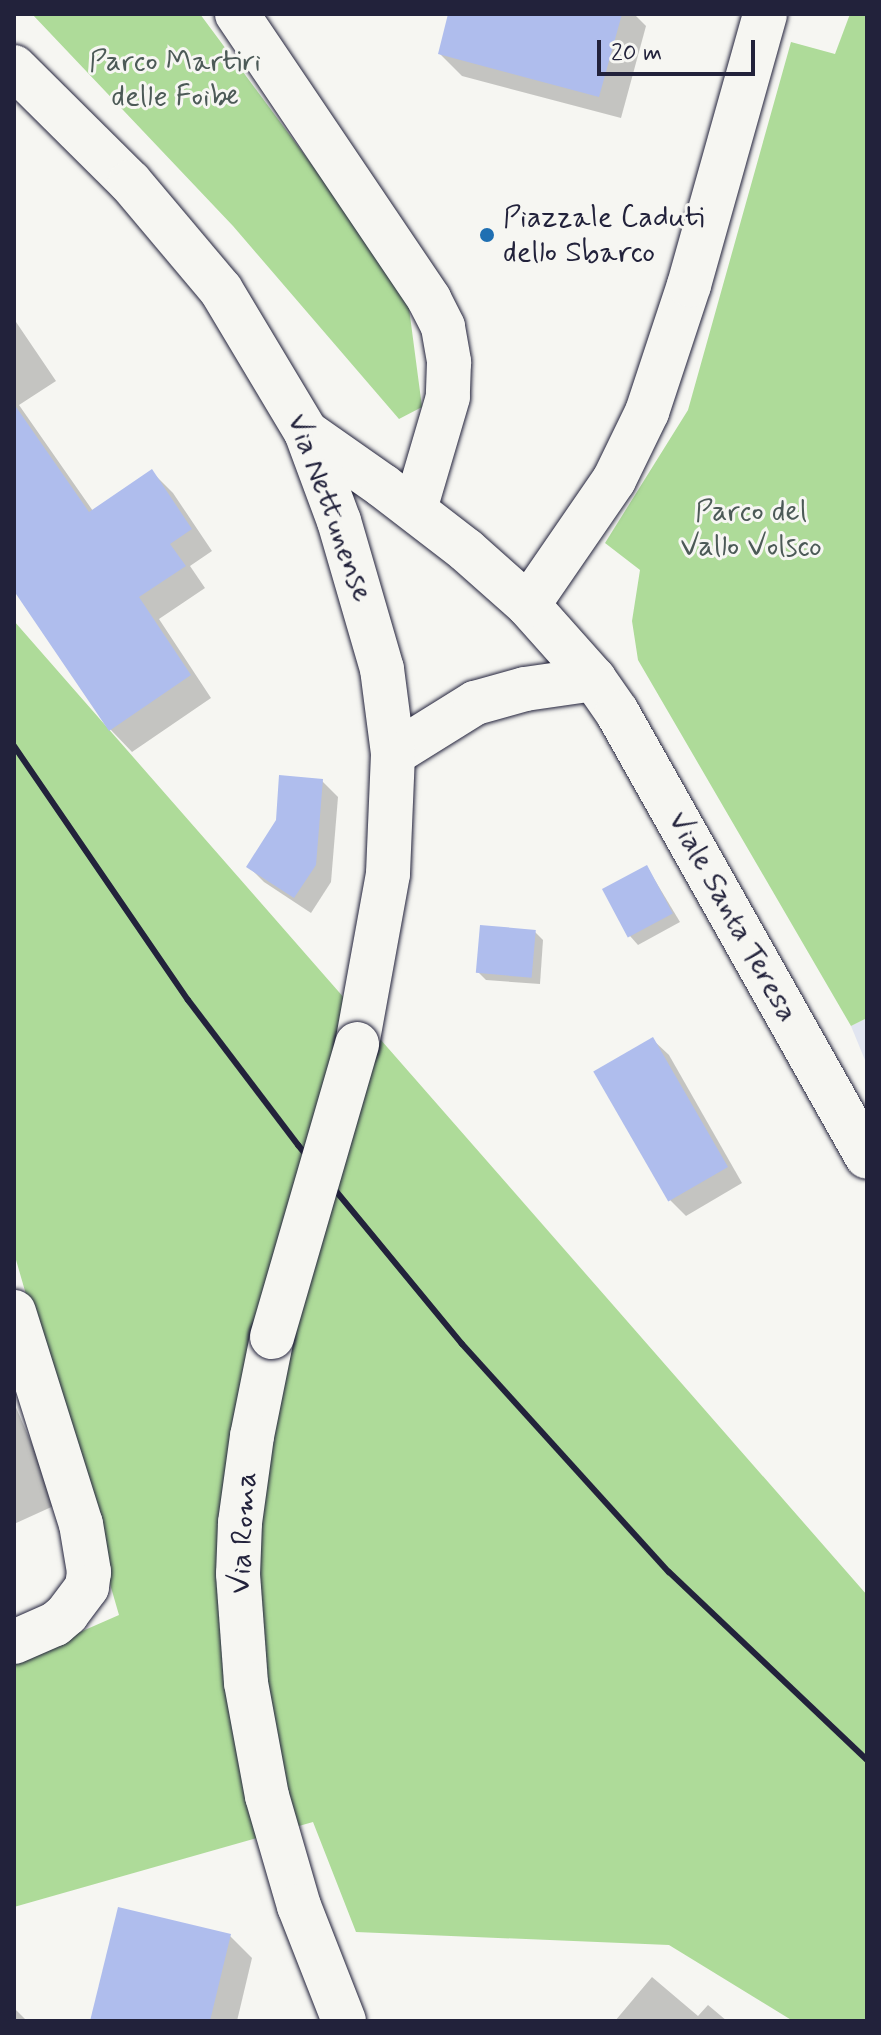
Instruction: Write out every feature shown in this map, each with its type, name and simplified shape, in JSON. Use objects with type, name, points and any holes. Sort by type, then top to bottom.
[{"type":"street","points":[[237,14],[429,299],[443,327],[449,362],[448,397],[415,509]]},
{"type":"street","points":[[528,605],[614,480],[647,412],[689,285],[765,14]]},
{"type":"street","name":"Via Nettunense","points":[[14,67],[120,171],[203,265],[236,313],[306,432],[364,599],[382,669],[393,754],[388,874],[357,1044]]},
{"type":"street","name":"Viale Santa Teresa","points":[[306,432],[415,509],[528,605],[594,679],[625,726],[867,1157]]},
{"type":"street","points":[[393,754],[475,703],[525,689],[594,679]]},
{"type":"street","name":"Via Roma","points":[[344,2021],[299,1906],[267,1796],[246,1683],[238,1574],[240,1523],[252,1436],[272,1337],[357,1044]]},
{"type":"street","points":[[14,1312],[81,1524],[89,1572],[87,1587],[67,1614],[55,1624],[14,1642]]},
{"type":"shaded area","points":[[867,1018],[867,1065],[851,1026]]},
{"type":"green space","name":"Parco Martiri delle Foibe","points":[[32,14],[200,14],[407,293],[422,407],[399,419],[233,226]]},
{"type":"green space","name":"Parco del Vallo Volsco","points":[[850,14],[867,14],[867,1018],[851,1026],[638,660],[632,621],[640,570],[605,543],[688,410],[791,42],[835,54]]},
{"type":"green space","points":[[14,621],[867,1595],[867,2021],[793,2021],[669,1945],[356,1932],[313,1822],[14,1907],[14,1661],[119,1615],[14,1253]]},
{"type":"building","points":[[448,14],[622,14],[599,97],[438,54]]},
{"type":"building","points":[[14,404],[89,512],[152,469],[192,529],[170,544],[186,566],[139,597],[191,675],[109,731],[14,591]]},
{"type":"building","points":[[279,775],[323,779],[316,865],[294,898],[246,867],[276,820]]},
{"type":"building","points":[[647,865],[673,914],[628,938],[602,889]]},
{"type":"building","points":[[480,925],[536,930],[532,978],[476,973]]},
{"type":"building","points":[[653,1037],[728,1167],[668,1201],[593,1072]]},
{"type":"building","points":[[118,1907],[231,1934],[210,2021],[90,2021]]},
{"type":"railway","points":[[14,746],[188,1000],[298,1145],[462,1344],[669,1572],[867,1760]]},
{"type":"place","name":"Piazzale Caduti dello Sbarco","points":[[487,235]]}]
